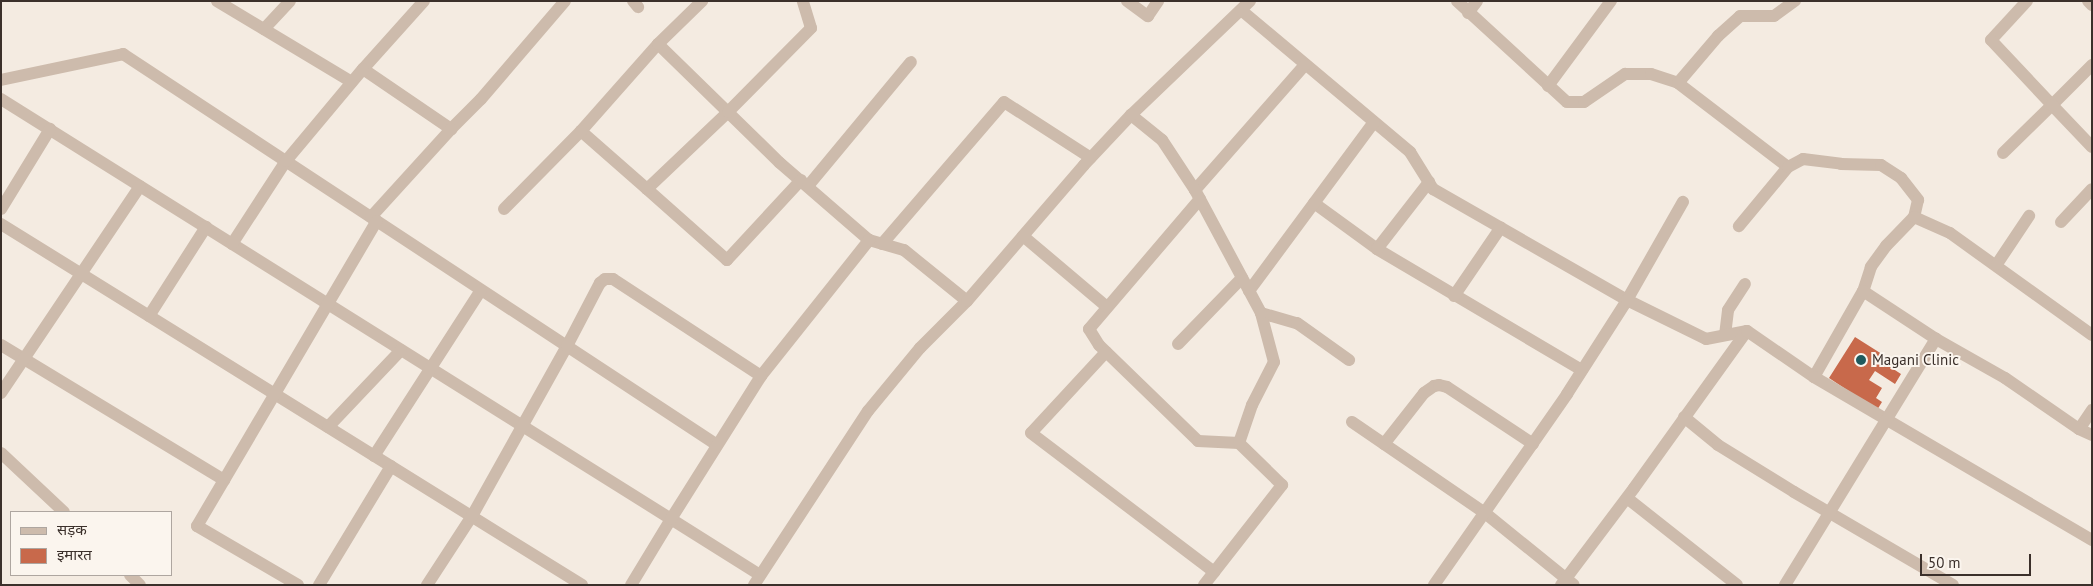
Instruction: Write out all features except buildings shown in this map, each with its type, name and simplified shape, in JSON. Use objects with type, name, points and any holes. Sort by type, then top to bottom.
[{"type":"street","points":[[217,1],[352,82]]},
{"type":"street","points":[[264,30],[290,1]]},
{"type":"street","points":[[232,244],[286,161],[423,1]]},
{"type":"street","points":[[298,585],[198,526],[328,304],[374,219],[565,1]]},
{"type":"street","points":[[504,209],[581,131],[658,44],[702,1]]},
{"type":"street","points":[[646,189],[728,112],[811,28],[803,1]]},
{"type":"street","points":[[1127,1],[1148,16],[1158,1]]},
{"type":"street","points":[[1456,1],[1567,102],[1584,102],[1625,74],[1652,74],[1678,83],[1788,167]]},
{"type":"street","points":[[1468,12],[1477,1]]},
{"type":"street","points":[[1548,86],[1611,1]]},
{"type":"street","points":[[1678,83],[1718,36],[1740,16],[1774,16],[1795,1]]},
{"type":"street","points":[[2027,1],[1991,40],[2092,148]]},
{"type":"street","points":[[2088,1],[2092,5]]},
{"type":"street","points":[[1,99],[671,519],[757,580],[868,411],[920,348],[967,302],[1091,158],[1131,115],[1246,5],[1305,65],[1410,152],[1433,188],[1627,300],[1706,339],[1747,331],[1814,377],[2092,540]]},
{"type":"street","points":[[658,44],[804,183],[869,240],[904,250],[967,302]]},
{"type":"street","points":[[1,80],[123,54],[717,446]]},
{"type":"street","points":[[581,131],[727,260],[804,183],[911,62]]},
{"type":"street","points":[[1204,585],[1282,485],[1240,444],[1198,441],[1098,345],[1089,329],[1305,65]]},
{"type":"street","points":[[363,69],[451,129]]},
{"type":"street","points":[[2003,153],[2090,69]]},
{"type":"street","points":[[882,244],[1004,102],[1091,158]]},
{"type":"street","points":[[1131,115],[1162,140],[1198,194],[1261,313],[1274,362],[1252,405],[1240,444]]},
{"type":"street","points":[[1249,291],[1374,122]]},
{"type":"street","points":[[1,209],[50,129]]},
{"type":"street","points":[[1739,226],[1788,167],[1803,159],[1841,164],[1881,165],[1901,178],[1918,200],[1914,217],[1886,246],[1872,267],[1863,291],[1814,377]]},
{"type":"street","points":[[1377,249],[1429,182]]},
{"type":"street","points":[[1,393],[140,186]]},
{"type":"street","points":[[2062,222],[2092,190]]},
{"type":"street","points":[[1434,585],[1533,444],[1582,370],[1627,300],[1683,202]]},
{"type":"street","points":[[1314,203],[1377,249],[1582,370]]},
{"type":"street","points":[[1997,264],[2029,216]]},
{"type":"street","points":[[1914,217],[1950,233],[1997,264],[2092,335]]},
{"type":"street","points":[[1,224],[582,585]]},
{"type":"street","points":[[149,316],[206,227]]},
{"type":"street","points":[[1454,296],[1501,227]]},
{"type":"street","points":[[1023,236],[1107,307]]},
{"type":"street","points":[[631,585],[761,376],[869,240]]},
{"type":"street","points":[[427,585],[472,516],[600,283],[610,277],[761,376]]},
{"type":"street","points":[[1178,344],[1242,278]]},
{"type":"street","points":[[1725,335],[1728,310],[1745,284]]},
{"type":"street","points":[[374,456],[481,290]]},
{"type":"street","points":[[1863,291],[1936,339],[2005,378],[2079,429],[2092,435]]},
{"type":"street","points":[[1261,313],[1297,323],[1348,360]]},
{"type":"street","points":[[1352,422],[1485,513],[1567,583],[1747,331]]},
{"type":"street","points":[[1785,585],[1936,339]]},
{"type":"street","points":[[1,345],[224,480]]},
{"type":"street","points":[[328,427],[401,350]]},
{"type":"street","points":[[1106,352],[1031,433],[1214,572]]},
{"type":"street","points":[[1384,444],[1424,393],[1439,385],[1447,387],[1533,444]]},
{"type":"street","points":[[2079,429],[2092,410]]},
{"type":"street","points":[[1684,417],[1718,445],[1953,585]]},
{"type":"street","points":[[1,453],[63,511]]},
{"type":"street","points":[[319,585],[391,466]]},
{"type":"street","points":[[1626,498],[1737,585]]},
{"type":"street","points":[[131,576],[140,585]]},
{"type":"place","name":"Magani Clinic","points":[[1861,360]]}]
